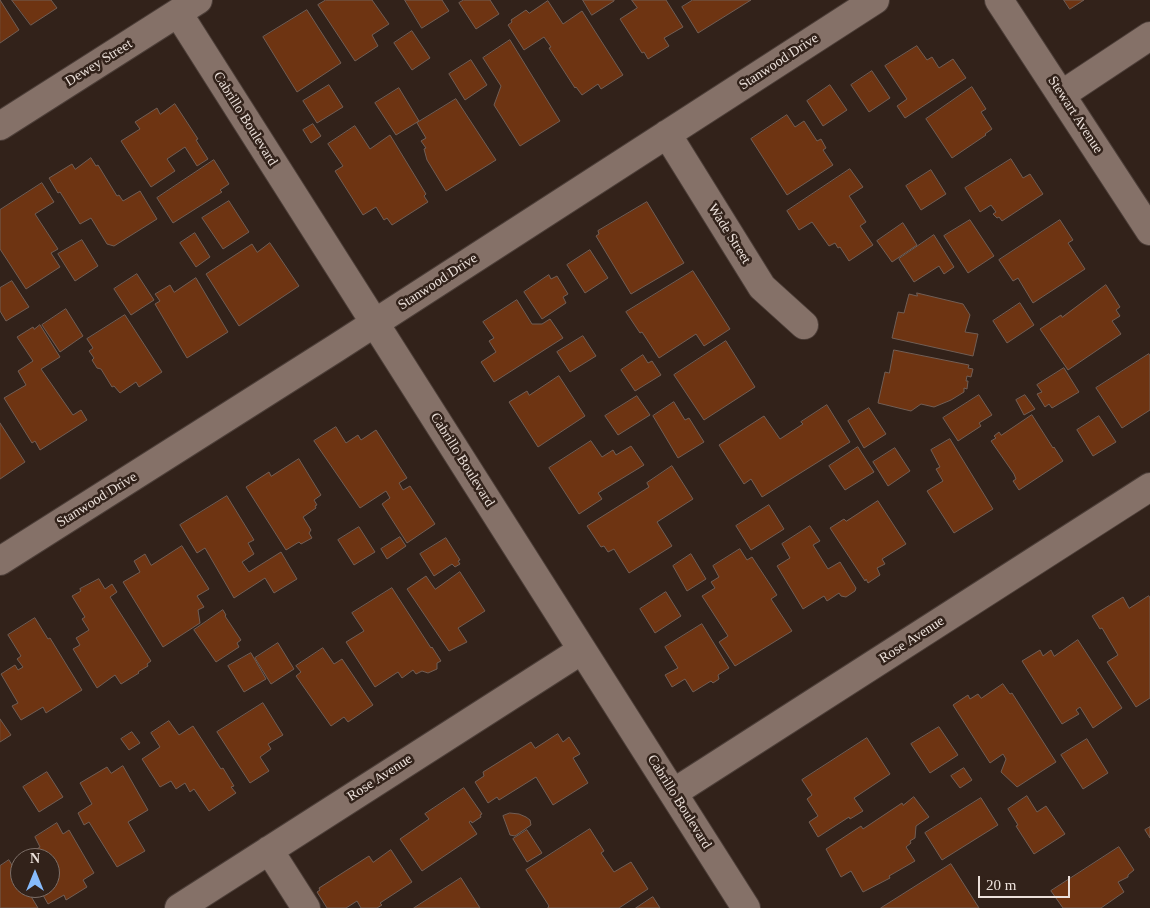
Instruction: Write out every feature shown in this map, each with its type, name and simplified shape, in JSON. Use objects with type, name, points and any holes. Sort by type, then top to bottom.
[{"type":"street","name":"Stanwood Drive","points":[[0,561],[375,323],[875,0]]},
{"type":"street","name":"Stewart Avenue","points":[[999,0],[1150,231]]},
{"type":"street","name":"Dewey Street","points":[[0,126],[188,6]]},
{"type":"street","name":"Cabrillo Boulevard","points":[[188,6],[375,323],[746,908]]},
{"type":"street","points":[[1061,95],[1150,36]]},
{"type":"street","name":"Wade Street","points":[[667,134],[762,287],[804,325]]},
{"type":"street","name":"Rose Avenue","points":[[674,793],[1150,487]]},
{"type":"street","name":"Rose Avenue","points":[[179,908],[582,650]]},
{"type":"street","points":[[269,850],[306,908]]},
{"type":"building","points":[[0,0],[19,30],[0,43]]},
{"type":"building","points":[[12,0],[51,0],[57,8],[31,25]]},
{"type":"building","points":[[326,0],[372,0],[389,24],[372,35],[378,46],[355,61],[318,5]]},
{"type":"building","points":[[405,0],[442,0],[449,11],[422,28]]},
{"type":"building","points":[[464,0],[490,0],[499,14],[476,29],[459,3]]},
{"type":"building","points":[[583,0],[614,0],[614,1],[592,15]]},
{"type":"building","points":[[632,0],[666,0],[683,27],[664,38],[669,46],[648,59],[620,19],[637,8]]},
{"type":"building","points":[[693,0],[751,0],[698,33],[682,7]]},
{"type":"building","points":[[1064,0],[1084,0],[1070,9]]},
{"type":"building","points":[[548,1],[563,24],[582,11],[623,75],[601,89],[598,84],[582,95],[575,88],[544,37],[524,50],[508,25],[512,22],[511,20],[526,10],[529,13]]},
{"type":"building","points":[[307,10],[341,63],[297,92],[263,37]]},
{"type":"building","points":[[412,31],[430,58],[412,70],[394,43]]},
{"type":"building","points":[[510,40],[560,121],[520,146],[494,105],[501,86],[483,58]]},
{"type":"building","points":[[917,46],[927,60],[932,57],[939,68],[953,59],[966,78],[905,118],[897,106],[907,99],[885,66]]},
{"type":"building","points":[[471,60],[487,85],[465,100],[449,74]]},
{"type":"building","points":[[872,71],[890,98],[869,112],[851,85]]},
{"type":"building","points":[[329,85],[343,107],[317,123],[303,101]]},
{"type":"building","points":[[830,85],[847,110],[823,126],[807,101]]},
{"type":"building","points":[[972,87],[986,109],[981,112],[992,129],[952,158],[926,119]]},
{"type":"building","points":[[399,88],[419,121],[396,135],[375,103]]},
{"type":"building","points":[[456,99],[496,160],[446,191],[427,160],[424,149],[426,148],[421,141],[426,138],[417,123]]},
{"type":"building","points":[[175,104],[198,139],[196,140],[208,159],[197,166],[185,147],[167,159],[175,171],[151,187],[121,141],[140,129],[135,122],[157,108],[160,114]]},
{"type":"building","points":[[787,115],[795,127],[804,121],[817,141],[821,139],[826,148],[823,150],[833,165],[787,195],[751,139]]},
{"type":"building","points":[[313,124],[321,136],[311,143],[303,130]]},
{"type":"building","points":[[355,126],[370,149],[390,135],[426,194],[424,196],[428,202],[392,225],[387,218],[384,220],[376,207],[363,215],[335,171],[343,166],[328,144]]},
{"type":"building","points":[[91,158],[96,166],[98,165],[117,196],[119,195],[123,201],[140,191],[157,219],[114,246],[107,244],[91,218],[80,224],[49,178],[72,164],[75,169]]},
{"type":"building","points":[[1011,159],[1023,178],[1030,174],[1043,194],[1002,221],[993,214],[996,212],[991,205],[980,212],[965,188]]},
{"type":"building","points":[[214,160],[229,184],[220,190],[222,192],[173,223],[157,198]]},
{"type":"building","points":[[850,169],[863,187],[849,196],[866,222],[860,226],[873,245],[849,261],[835,243],[829,246],[812,222],[799,230],[787,211]]},
{"type":"building","points":[[931,170],[946,194],[921,210],[906,186]]},
{"type":"building","points":[[42,183],[54,202],[35,214],[58,249],[51,253],[60,267],[26,289],[0,249],[0,210]]},
{"type":"building","points":[[229,201],[249,232],[223,249],[202,218]]},
{"type":"building","points":[[647,202],[684,263],[631,294],[596,236],[599,234],[598,231]]},
{"type":"building","points":[[970,220],[994,256],[968,273],[944,236]]},
{"type":"building","points":[[1060,220],[1073,240],[1068,243],[1085,269],[1033,303],[1018,278],[1013,281],[999,260]]},
{"type":"building","points":[[903,223],[917,245],[892,262],[877,241]]},
{"type":"building","points":[[195,233],[210,257],[196,267],[180,243]]},
{"type":"building","points":[[934,235],[954,267],[944,274],[939,266],[914,282],[899,259]]},
{"type":"building","points":[[82,240],[98,266],[75,281],[58,254]]},
{"type":"building","points":[[270,243],[299,286],[239,326],[206,274],[252,244],[257,252]]},
{"type":"building","points":[[590,250],[608,278],[585,293],[567,265]]},
{"type":"building","points":[[693,271],[730,329],[704,346],[696,334],[659,358],[626,312]]},
{"type":"building","points":[[137,274],[154,300],[131,315],[114,289]]},
{"type":"building","points":[[549,275],[551,279],[557,276],[568,294],[563,297],[566,303],[542,319],[524,292]]},
{"type":"building","points":[[196,278],[228,332],[187,358],[155,304],[160,301],[155,294],[170,285],[174,292]]},
{"type":"building","points":[[12,281],[29,307],[6,321],[0,311],[0,288]]},
{"type":"building","points":[[1106,285],[1120,307],[1116,310],[1120,316],[1112,321],[1121,334],[1068,370],[1040,329],[1061,315],[1062,317]]},
{"type":"building","points":[[917,293],[963,304],[970,315],[965,332],[978,334],[973,356],[892,338],[898,312],[904,313],[909,294],[917,296]]},
{"type":"building","points":[[517,300],[532,324],[542,324],[550,319],[563,338],[494,382],[481,362],[496,352],[489,341],[494,338],[483,322]]},
{"type":"building","points":[[1020,303],[1034,325],[1007,343],[993,321]]},
{"type":"building","points":[[66,309],[83,336],[60,352],[42,325]]},
{"type":"building","points":[[125,315],[162,372],[139,387],[136,382],[120,393],[114,386],[112,387],[101,369],[97,368],[92,360],[94,358],[89,351],[93,348],[87,339]]},
{"type":"building","points":[[40,325],[60,357],[41,369],[73,415],[81,410],[87,420],[40,450],[35,441],[32,443],[4,398],[26,385],[18,371],[33,361],[17,337]]},
{"type":"building","points":[[583,336],[596,356],[570,372],[557,352]]},
{"type":"building","points":[[726,341],[755,387],[704,420],[674,375]]},
{"type":"building","points":[[894,350],[969,365],[968,368],[973,369],[971,377],[967,376],[967,389],[964,388],[964,392],[934,407],[921,404],[911,411],[878,403],[885,372],[889,373]]},
{"type":"building","points":[[1149,354],[1150,410],[1122,428],[1096,388]]},
{"type":"building","points":[[643,355],[648,363],[652,361],[661,375],[635,391],[621,370]]},
{"type":"building","points":[[1064,368],[1079,392],[1052,408],[1049,404],[1045,407],[1037,394],[1042,392],[1037,385]]},
{"type":"building","points":[[559,376],[585,416],[538,447],[509,402],[527,391],[529,395]]},
{"type":"building","points":[[979,395],[992,415],[979,423],[981,426],[958,441],[943,418]]},
{"type":"building","points":[[1025,395],[1035,409],[1024,415],[1016,400]]},
{"type":"building","points":[[637,396],[650,415],[618,435],[605,416]]},
{"type":"building","points":[[674,402],[685,420],[689,418],[704,442],[678,458],[653,416]]},
{"type":"building","points":[[827,405],[850,442],[762,497],[751,479],[744,484],[719,445],[764,416],[780,439]]},
{"type":"building","points":[[869,408],[886,434],[864,448],[848,421]]},
{"type":"building","points":[[1032,415],[1063,461],[1019,490],[1013,481],[1016,479],[1014,474],[991,441],[996,438],[994,436],[999,432],[1001,435]]},
{"type":"building","points":[[1099,416],[1116,442],[1093,456],[1077,430]]},
{"type":"building","points":[[0,423],[25,462],[0,479]]},
{"type":"building","points":[[336,427],[346,443],[358,435],[361,440],[376,430],[407,478],[399,483],[403,490],[410,486],[435,524],[407,543],[382,504],[390,498],[386,491],[360,508],[314,441]]},
{"type":"building","points":[[950,439],[993,509],[954,533],[927,491],[943,481],[936,469],[940,467],[931,450]]},
{"type":"building","points":[[591,441],[602,457],[613,450],[616,455],[631,446],[644,465],[598,493],[602,499],[579,514],[549,468]]},
{"type":"building","points":[[858,447],[874,472],[845,490],[829,466]]},
{"type":"building","points":[[895,448],[910,471],[888,486],[873,462]]},
{"type":"building","points":[[299,459],[321,495],[314,500],[317,505],[315,506],[316,508],[303,517],[311,530],[309,533],[312,538],[301,544],[299,542],[286,550],[246,487],[269,472],[271,476]]},
{"type":"building","points":[[672,466],[693,499],[657,522],[672,546],[629,573],[614,549],[608,552],[604,546],[601,547],[587,526],[649,487],[647,483]]},
{"type":"building","points":[[227,496],[254,540],[248,543],[254,554],[242,562],[249,572],[281,552],[297,579],[274,593],[265,578],[234,598],[205,548],[197,553],[180,525]]},
{"type":"building","points":[[878,501],[906,544],[882,559],[885,564],[877,568],[880,575],[868,583],[830,528],[844,519],[846,521]]},
{"type":"building","points":[[769,505],[784,529],[751,550],[736,526]]},
{"type":"building","points":[[810,526],[820,541],[813,545],[828,569],[840,562],[856,588],[855,591],[846,597],[841,596],[839,593],[827,601],[824,596],[803,609],[777,566],[790,558],[782,544]]},
{"type":"building","points":[[359,527],[375,552],[354,565],[338,540]]},
{"type":"building","points":[[400,537],[406,546],[387,559],[381,549]]},
{"type":"building","points":[[446,538],[460,560],[458,561],[460,564],[455,567],[452,564],[434,576],[420,554]]},
{"type":"building","points":[[182,546],[209,589],[197,596],[204,607],[198,610],[200,623],[163,647],[123,582],[140,572],[134,561],[145,554],[151,565]]},
{"type":"building","points":[[740,549],[747,560],[752,557],[777,595],[771,599],[792,631],[735,666],[719,642],[728,636],[702,596],[715,588],[711,582],[719,577],[713,566]]},
{"type":"building","points":[[691,554],[706,579],[687,591],[673,566]]},
{"type":"building","points":[[460,572],[485,611],[458,628],[467,642],[449,651],[407,589],[426,576],[435,589]]},
{"type":"building","points":[[99,579],[105,589],[112,584],[117,592],[110,597],[151,661],[139,673],[121,684],[115,675],[97,688],[73,649],[80,645],[76,638],[89,630],[82,619],[85,617],[72,596],[81,591],[80,589]]},
{"type":"building","points":[[392,588],[441,661],[437,663],[437,669],[428,673],[422,671],[416,674],[413,670],[402,678],[398,672],[375,687],[346,642],[364,631],[352,613]]},
{"type":"building","points":[[666,592],[681,616],[655,633],[640,609]]},
{"type":"building","points":[[1149,596],[1150,698],[1136,707],[1107,662],[1118,655],[1102,628],[1100,629],[1092,616],[1123,597],[1129,608]]},
{"type":"building","points":[[223,610],[241,640],[237,643],[239,647],[216,662],[194,630]]},
{"type":"building","points":[[35,618],[48,639],[50,638],[82,690],[46,713],[43,707],[21,720],[12,706],[18,703],[1,674],[15,665],[18,670],[23,667],[17,659],[21,656],[8,635]]},
{"type":"building","points":[[702,624],[729,668],[718,675],[719,679],[713,683],[711,681],[693,692],[685,679],[672,687],[665,675],[678,668],[665,647]]},
{"type":"building","points":[[1078,640],[1122,708],[1093,728],[1080,707],[1076,710],[1079,714],[1062,724],[1022,661],[1040,650],[1043,656],[1051,650],[1054,656]]},
{"type":"building","points":[[278,643],[294,669],[271,684],[255,658]]},
{"type":"building","points":[[323,648],[334,664],[342,659],[373,705],[348,722],[344,717],[331,726],[296,676],[301,672],[296,666]]},
{"type":"building","points":[[251,653],[266,679],[244,692],[228,666]]},
{"type":"building","points":[[1003,684],[1010,694],[1012,693],[1056,762],[1017,787],[1001,772],[1006,759],[1003,754],[990,763],[953,705],[968,695],[970,699],[978,694],[981,698]]},
{"type":"building","points":[[263,703],[283,735],[268,744],[271,749],[260,757],[269,771],[250,783],[217,732]]},
{"type":"building","points":[[0,719],[11,735],[0,742]]},
{"type":"building","points":[[169,721],[179,735],[193,726],[234,786],[231,787],[236,793],[209,811],[194,789],[190,792],[185,783],[176,789],[171,781],[160,787],[142,759],[160,747],[151,733]]},
{"type":"building","points":[[939,727],[958,755],[930,773],[911,744]]},
{"type":"building","points":[[132,732],[140,743],[129,750],[121,739]]},
{"type":"building","points":[[558,734],[563,742],[569,737],[580,754],[573,758],[588,783],[553,805],[536,777],[499,800],[497,797],[488,803],[475,782],[484,776],[483,772],[531,742],[535,748]]},
{"type":"building","points":[[867,738],[890,774],[854,798],[863,811],[850,819],[849,817],[818,837],[809,822],[818,816],[807,799],[812,795],[802,780]]},
{"type":"building","points":[[1087,739],[1108,773],[1083,789],[1061,755]]},
{"type":"building","points":[[123,766],[148,810],[128,822],[145,851],[117,867],[89,822],[84,825],[78,813],[92,804],[80,783],[107,767],[111,773]]},
{"type":"building","points":[[964,768],[972,780],[960,788],[951,776]]},
{"type":"building","points":[[47,772],[63,797],[39,812],[23,787]]},
{"type":"building","points":[[464,788],[482,814],[480,815],[481,817],[472,823],[471,821],[469,822],[477,834],[422,871],[400,839],[429,819],[425,814]]},
{"type":"building","points":[[1027,796],[1037,812],[1046,806],[1065,834],[1034,854],[1016,826],[1018,825],[1008,809]]},
{"type":"building","points":[[914,797],[929,817],[916,826],[915,838],[906,847],[915,861],[889,876],[890,878],[863,892],[851,871],[841,877],[826,849],[861,826],[863,829]]},
{"type":"building","points":[[981,798],[998,825],[942,860],[925,833]]},
{"type":"building","points":[[510,813],[526,817],[530,820],[531,825],[515,836],[510,835],[503,816]]},
{"type":"building","points":[[57,823],[63,834],[69,830],[94,873],[83,880],[87,887],[66,900],[64,895],[60,897],[60,848],[38,848],[40,847],[35,837]]},
{"type":"building","points":[[1150,827],[1150,838],[1145,830]]},
{"type":"building","points":[[590,829],[604,851],[601,853],[614,872],[631,862],[648,889],[619,908],[548,908],[549,906],[526,870]]},
{"type":"building","points":[[527,830],[542,853],[527,862],[513,839]]},
{"type":"building","points":[[1119,847],[1134,870],[1128,877],[1118,882],[1124,892],[1101,908],[1063,908],[1051,891]]},
{"type":"building","points":[[391,850],[412,882],[380,903],[382,905],[377,908],[361,908],[357,901],[346,908],[327,908],[317,892],[320,890],[319,888],[369,856],[373,862]]},
{"type":"building","points":[[9,860],[10,862],[10,898],[32,898],[38,908],[0,908],[0,866]]},
{"type":"building","points":[[951,864],[979,908],[881,908]]},
{"type":"building","points":[[461,878],[480,908],[414,908]]},
{"type":"building","points":[[653,897],[660,908],[636,908]]},
{"type":"building","points":[[45,898],[59,898],[48,904]]}]
